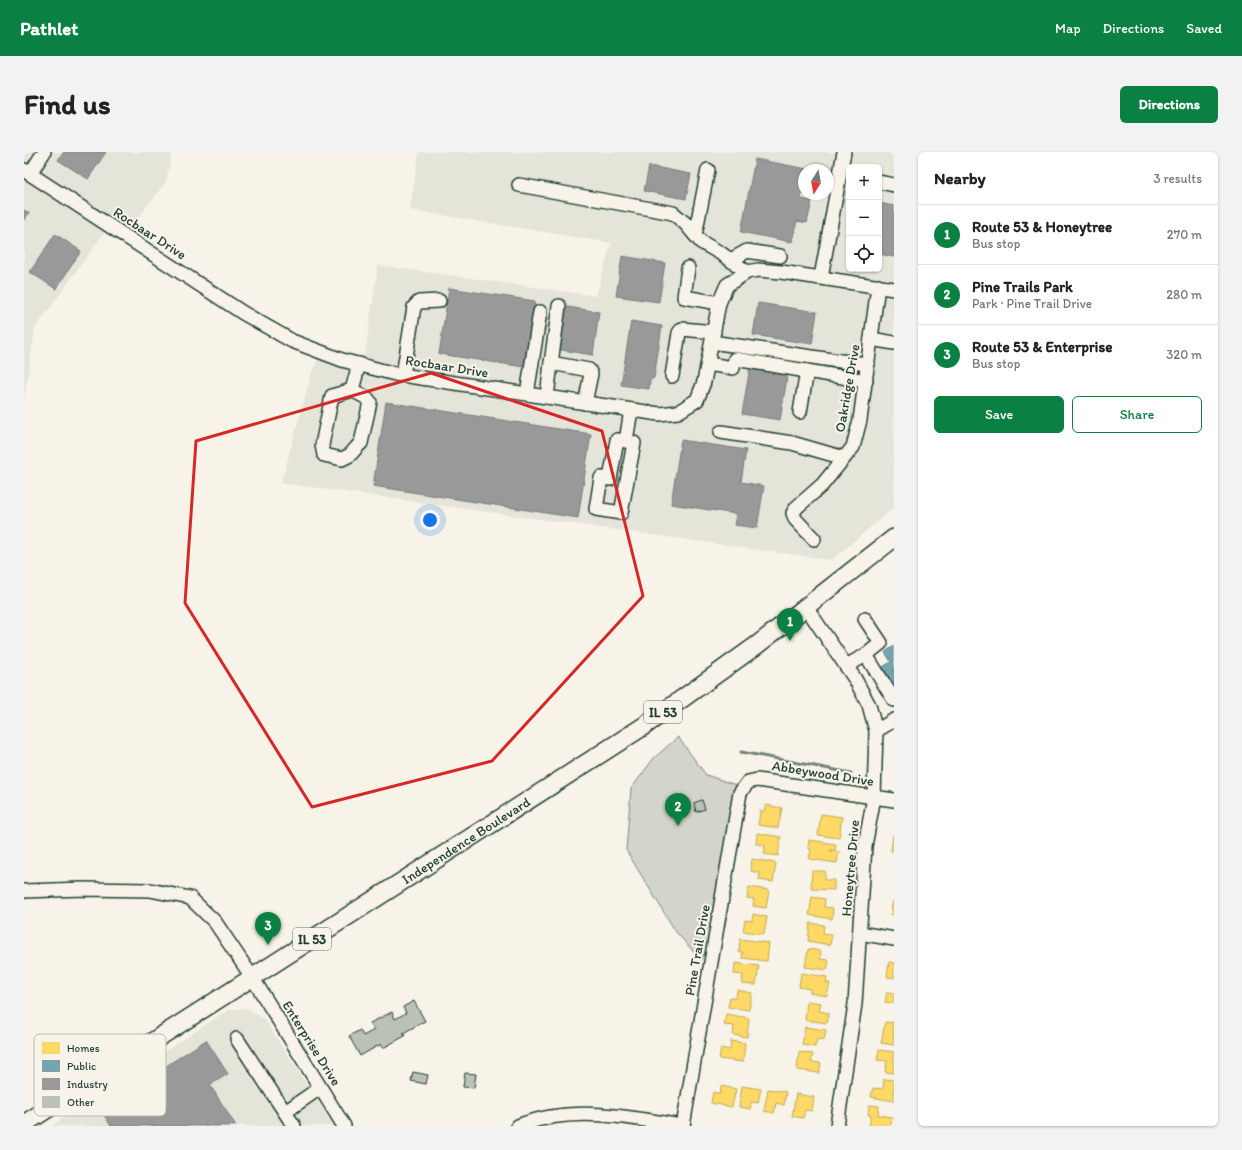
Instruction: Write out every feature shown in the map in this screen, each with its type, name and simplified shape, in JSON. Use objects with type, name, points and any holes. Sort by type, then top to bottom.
[{"type":"main road","name":"Independence Boulevard","points":[[164,1034],[644,726],[717,675],[806,608],[894,538]]},
{"type":"main road","name":"Independence Boulevard","points":[[24,1124],[36,1116]]},
{"type":"street","points":[[27,172],[44,152]]},
{"type":"street","points":[[821,277],[844,176],[844,152]]},
{"type":"street","points":[[695,235],[708,170]]},
{"type":"street","name":"Rocbaar Drive","points":[[27,172],[243,313],[292,341],[342,360],[403,375],[659,414],[678,412],[696,400],[704,382],[718,303],[727,285],[747,272],[758,270],[781,272],[894,289]]},
{"type":"street","points":[[882,183],[894,185]]},
{"type":"street","points":[[519,185],[673,213],[685,223],[701,242],[731,260],[747,272]]},
{"type":"street","points":[[731,260],[747,251],[780,256]]},
{"type":"street","points":[[688,268],[684,297],[718,303]]},
{"type":"street","name":"Oakridge Drive","points":[[814,539],[795,519],[793,513],[797,507],[822,485],[852,447],[860,420],[878,286]]},
{"type":"street","points":[[403,375],[414,307],[419,302],[439,301]]},
{"type":"street","points":[[547,397],[559,306]]},
{"type":"street","points":[[528,394],[540,312]]},
{"type":"street","points":[[672,376],[679,333],[682,329],[713,337],[832,360],[868,364]]},
{"type":"street","points":[[871,339],[894,343]]},
{"type":"street","points":[[708,364],[733,368],[735,359],[866,381]]},
{"type":"street","points":[[551,363],[589,370],[591,374],[585,403]]},
{"type":"street","points":[[352,390],[359,364]]},
{"type":"street","points":[[800,412],[807,371]]},
{"type":"street","points":[[352,390],[367,398],[370,402],[361,443],[350,455],[342,459],[324,455],[322,445],[332,396],[352,390]]},
{"type":"street","points":[[626,441],[631,410]]},
{"type":"street","points":[[721,432],[792,443],[844,458]]},
{"type":"street","points":[[617,440],[626,441],[634,443],[622,513],[596,508],[601,478],[610,479],[617,440]]},
{"type":"street","name":"Honeytree Drive","points":[[806,608],[855,679],[869,705],[876,731],[874,797],[865,846],[855,1004],[837,1126]]},
{"type":"street","points":[[846,666],[866,655],[881,643],[865,618]]},
{"type":"street","points":[[866,655],[894,700]]},
{"type":"street","points":[[876,731],[894,720]]},
{"type":"street","name":"Abbeywood Drive","points":[[748,782],[757,780],[894,800]]},
{"type":"street","name":"Pine Trail Drive","points":[[683,1126],[740,793],[748,782]]},
{"type":"street","name":"Enterprise Drive","points":[[24,892],[83,889],[150,890],[190,898],[215,922],[252,977],[344,1126]]},
{"type":"street","points":[[860,933],[894,939]]},
{"type":"street","points":[[237,1039],[294,1126]]},
{"type":"street","points":[[285,1112],[320,1088]]},
{"type":"street","points":[[524,1125],[557,1116],[592,1114],[683,1126]]},
{"type":"highlighted area","points":[[431,373],[602,431],[643,596],[492,761],[312,807],[185,603],[196,441]]},
{"type":"shaded area","points":[[24,152],[172,152],[166,182],[119,242],[104,233],[35,329],[24,401]]},
{"type":"shaded area","points":[[419,152],[894,152],[894,507],[832,560],[281,483],[311,375],[324,344],[357,357],[365,354],[378,265],[596,296],[611,243],[410,210]]},
{"type":"shaded area","points":[[678,737],[706,775],[736,785],[707,949],[701,960],[676,932],[626,850],[631,789],[654,758]]},
{"type":"shaded area","points":[[246,1008],[264,1019],[334,1126],[51,1126],[66,1116],[166,1116],[166,1051],[228,1010]]},
{"type":"building: Homes","points":[[766,805],[782,808],[778,828],[758,825],[760,811],[764,812]]},
{"type":"building: Homes","points":[[821,814],[842,817],[839,838],[818,835]]},
{"type":"building: Homes","points":[[757,833],[781,837],[778,856],[764,854],[765,845],[756,844]]},
{"type":"building: Homes","points":[[893,835],[894,851],[891,851]]},
{"type":"building: Homes","points":[[809,840],[836,844],[835,851],[830,851],[839,852],[837,863],[809,859],[811,849],[808,848]]},
{"type":"building: Homes","points":[[752,859],[776,863],[773,882],[759,880],[760,873],[751,871]]},
{"type":"building: Homes","points":[[812,871],[825,871],[825,880],[834,880],[834,890],[811,889]]},
{"type":"building: Homes","points":[[749,887],[769,890],[766,908],[753,906],[754,899],[747,898]]},
{"type":"building: Homes","points":[[812,897],[825,899],[824,907],[833,908],[832,919],[809,915]]},
{"type":"building: Homes","points":[[894,901],[894,915],[890,914]]},
{"type":"building: Homes","points":[[753,914],[767,917],[764,934],[743,931],[745,920],[752,921]]},
{"type":"building: Homes","points":[[810,923],[824,925],[823,933],[832,935],[830,945],[808,941]]},
{"type":"building: Homes","points":[[740,939],[769,943],[767,961],[742,958],[743,952],[739,952]]},
{"type":"building: Homes","points":[[808,949],[821,951],[820,959],[829,960],[827,970],[805,967]]},
{"type":"building: Homes","points":[[889,962],[894,963],[894,978],[887,977]]},
{"type":"building: Homes","points":[[735,963],[759,966],[756,985],[742,984],[743,975],[734,974]]},
{"type":"building: Homes","points":[[801,973],[827,977],[826,983],[830,983],[827,996],[810,993],[810,989],[799,987]]},
{"type":"building: Homes","points":[[737,990],[752,993],[749,1010],[728,1007],[730,997],[736,998]]},
{"type":"building: Homes","points":[[887,992],[894,993],[894,1003],[885,1002]]},
{"type":"building: Homes","points":[[807,1001],[821,1003],[819,1011],[829,1013],[827,1023],[805,1020]]},
{"type":"building: Homes","points":[[726,1014],[749,1018],[747,1037],[733,1035],[734,1026],[724,1025]]},
{"type":"building: Homes","points":[[893,1021],[894,1045],[881,1043],[885,1022],[893,1023]]},
{"type":"building: Homes","points":[[805,1027],[826,1030],[824,1040],[817,1039],[815,1047],[802,1045]]},
{"type":"building: Homes","points":[[731,1041],[745,1043],[743,1062],[719,1059],[721,1048],[730,1050]]},
{"type":"building: Homes","points":[[879,1050],[894,1052],[894,1073],[885,1072],[887,1061],[877,1060]]},
{"type":"building: Homes","points":[[799,1052],[813,1054],[811,1062],[821,1063],[819,1073],[797,1070]]},
{"type":"building: Homes","points":[[884,1079],[894,1080],[894,1101],[871,1097],[873,1088],[883,1089]]},
{"type":"building: Homes","points":[[721,1086],[736,1089],[732,1107],[711,1103],[713,1092],[720,1094]]},
{"type":"building: Homes","points":[[742,1086],[761,1089],[758,1103],[751,1102],[750,1109],[739,1107]]},
{"type":"building: Homes","points":[[768,1089],[786,1092],[784,1105],[776,1103],[774,1113],[764,1111]]},
{"type":"building: Homes","points":[[796,1094],[814,1097],[812,1111],[805,1110],[803,1118],[792,1116]]},
{"type":"building: Homes","points":[[869,1105],[879,1106],[878,1115],[892,1117],[891,1126],[869,1126],[871,1115],[868,1115]]},
{"type":"building: Public","points":[[894,646],[894,694],[879,669],[891,662],[885,652]]},
{"type":"building: Industry","points":[[64,152],[106,152],[88,179],[58,160]]},
{"type":"building: Industry","points":[[755,159],[798,167],[798,200],[812,201],[807,223],[797,221],[792,242],[741,232]]},
{"type":"building: Industry","points":[[649,166],[691,174],[686,199],[644,191]]},
{"type":"building: Industry","points":[[882,204],[894,206],[894,257],[882,255]]},
{"type":"building: Industry","points":[[24,210],[29,213],[24,220]]},
{"type":"building: Industry","points":[[55,234],[81,251],[56,289],[30,272]]},
{"type":"building: Industry","points":[[622,256],[665,263],[659,302],[616,296]]},
{"type":"building: Industry","points":[[449,288],[535,301],[524,367],[439,354]]},
{"type":"building: Industry","points":[[758,303],[817,312],[812,344],[753,335]]},
{"type":"building: Industry","points":[[562,306],[599,312],[593,355],[556,349]]},
{"type":"building: Industry","points":[[631,321],[662,326],[654,378],[650,380],[649,389],[621,385]]},
{"type":"building: Industry","points":[[750,367],[788,372],[780,420],[742,414]]},
{"type":"building: Industry","points":[[386,402],[591,434],[578,518],[373,486]]},
{"type":"building: Industry","points":[[681,440],[746,450],[741,482],[764,486],[757,528],[734,525],[736,514],[671,504]]},
{"type":"building: Industry","points":[[206,1040],[228,1074],[210,1085],[236,1126],[111,1126],[105,1116],[166,1116],[166,1066]]},
{"type":"building: Other","points":[[702,800],[705,809],[696,812],[694,803]]},
{"type":"building: Other","points":[[414,1001],[425,1021],[403,1033],[405,1036],[383,1048],[381,1044],[360,1056],[349,1036],[360,1030],[363,1036],[374,1030],[370,1023],[392,1012],[395,1019],[406,1013],[403,1007]]},
{"type":"building: Other","points":[[413,1072],[428,1075],[426,1084],[411,1081]]},
{"type":"building: Other","points":[[465,1073],[476,1074],[474,1088],[463,1087]]},
{"type":"waterway","points":[[741,752],[851,773]]},
{"type":"place","name":"Route 53 & Honeytree","points":[[790,641]]},
{"type":"place","name":"Pine Trails Park","points":[[678,826]]},
{"type":"place","name":"Route 53 & Enterprise","points":[[268,945]]}]
